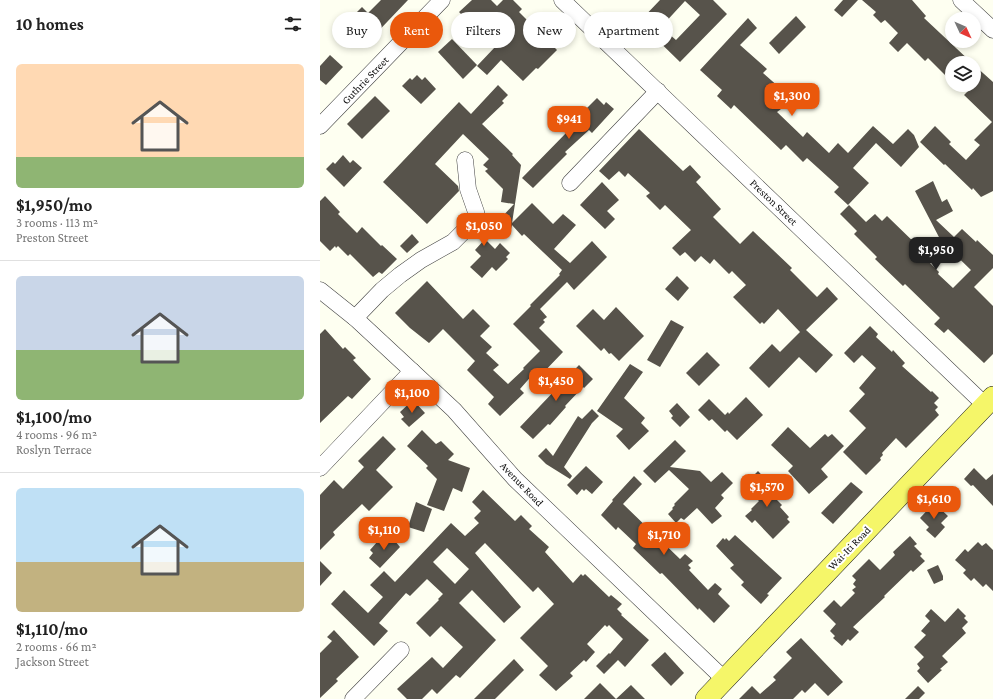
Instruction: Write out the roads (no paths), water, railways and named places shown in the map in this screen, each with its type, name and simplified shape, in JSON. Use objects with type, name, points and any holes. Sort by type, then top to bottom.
[{"type":"main road","name":"Wai-Iti Road","points":[[706,699],[989,401]]},
{"type":"street","name":"Guthrie Street","points":[[320,126],[442,0]]},
{"type":"street","name":"Preston Street","points":[[562,0],[989,401]]},
{"type":"street","points":[[961,0],[993,30]]},
{"type":"street","points":[[570,183],[658,91]]},
{"type":"street","points":[[355,318],[382,290],[400,275],[421,260],[453,242],[475,220],[477,216],[468,188],[464,160]]},
{"type":"street","name":"Avenue Road","points":[[320,290],[355,318],[454,410],[515,479],[724,679]]},
{"type":"street","points":[[320,468],[412,371]]},
{"type":"street","points":[[353,699],[401,650]]}]
